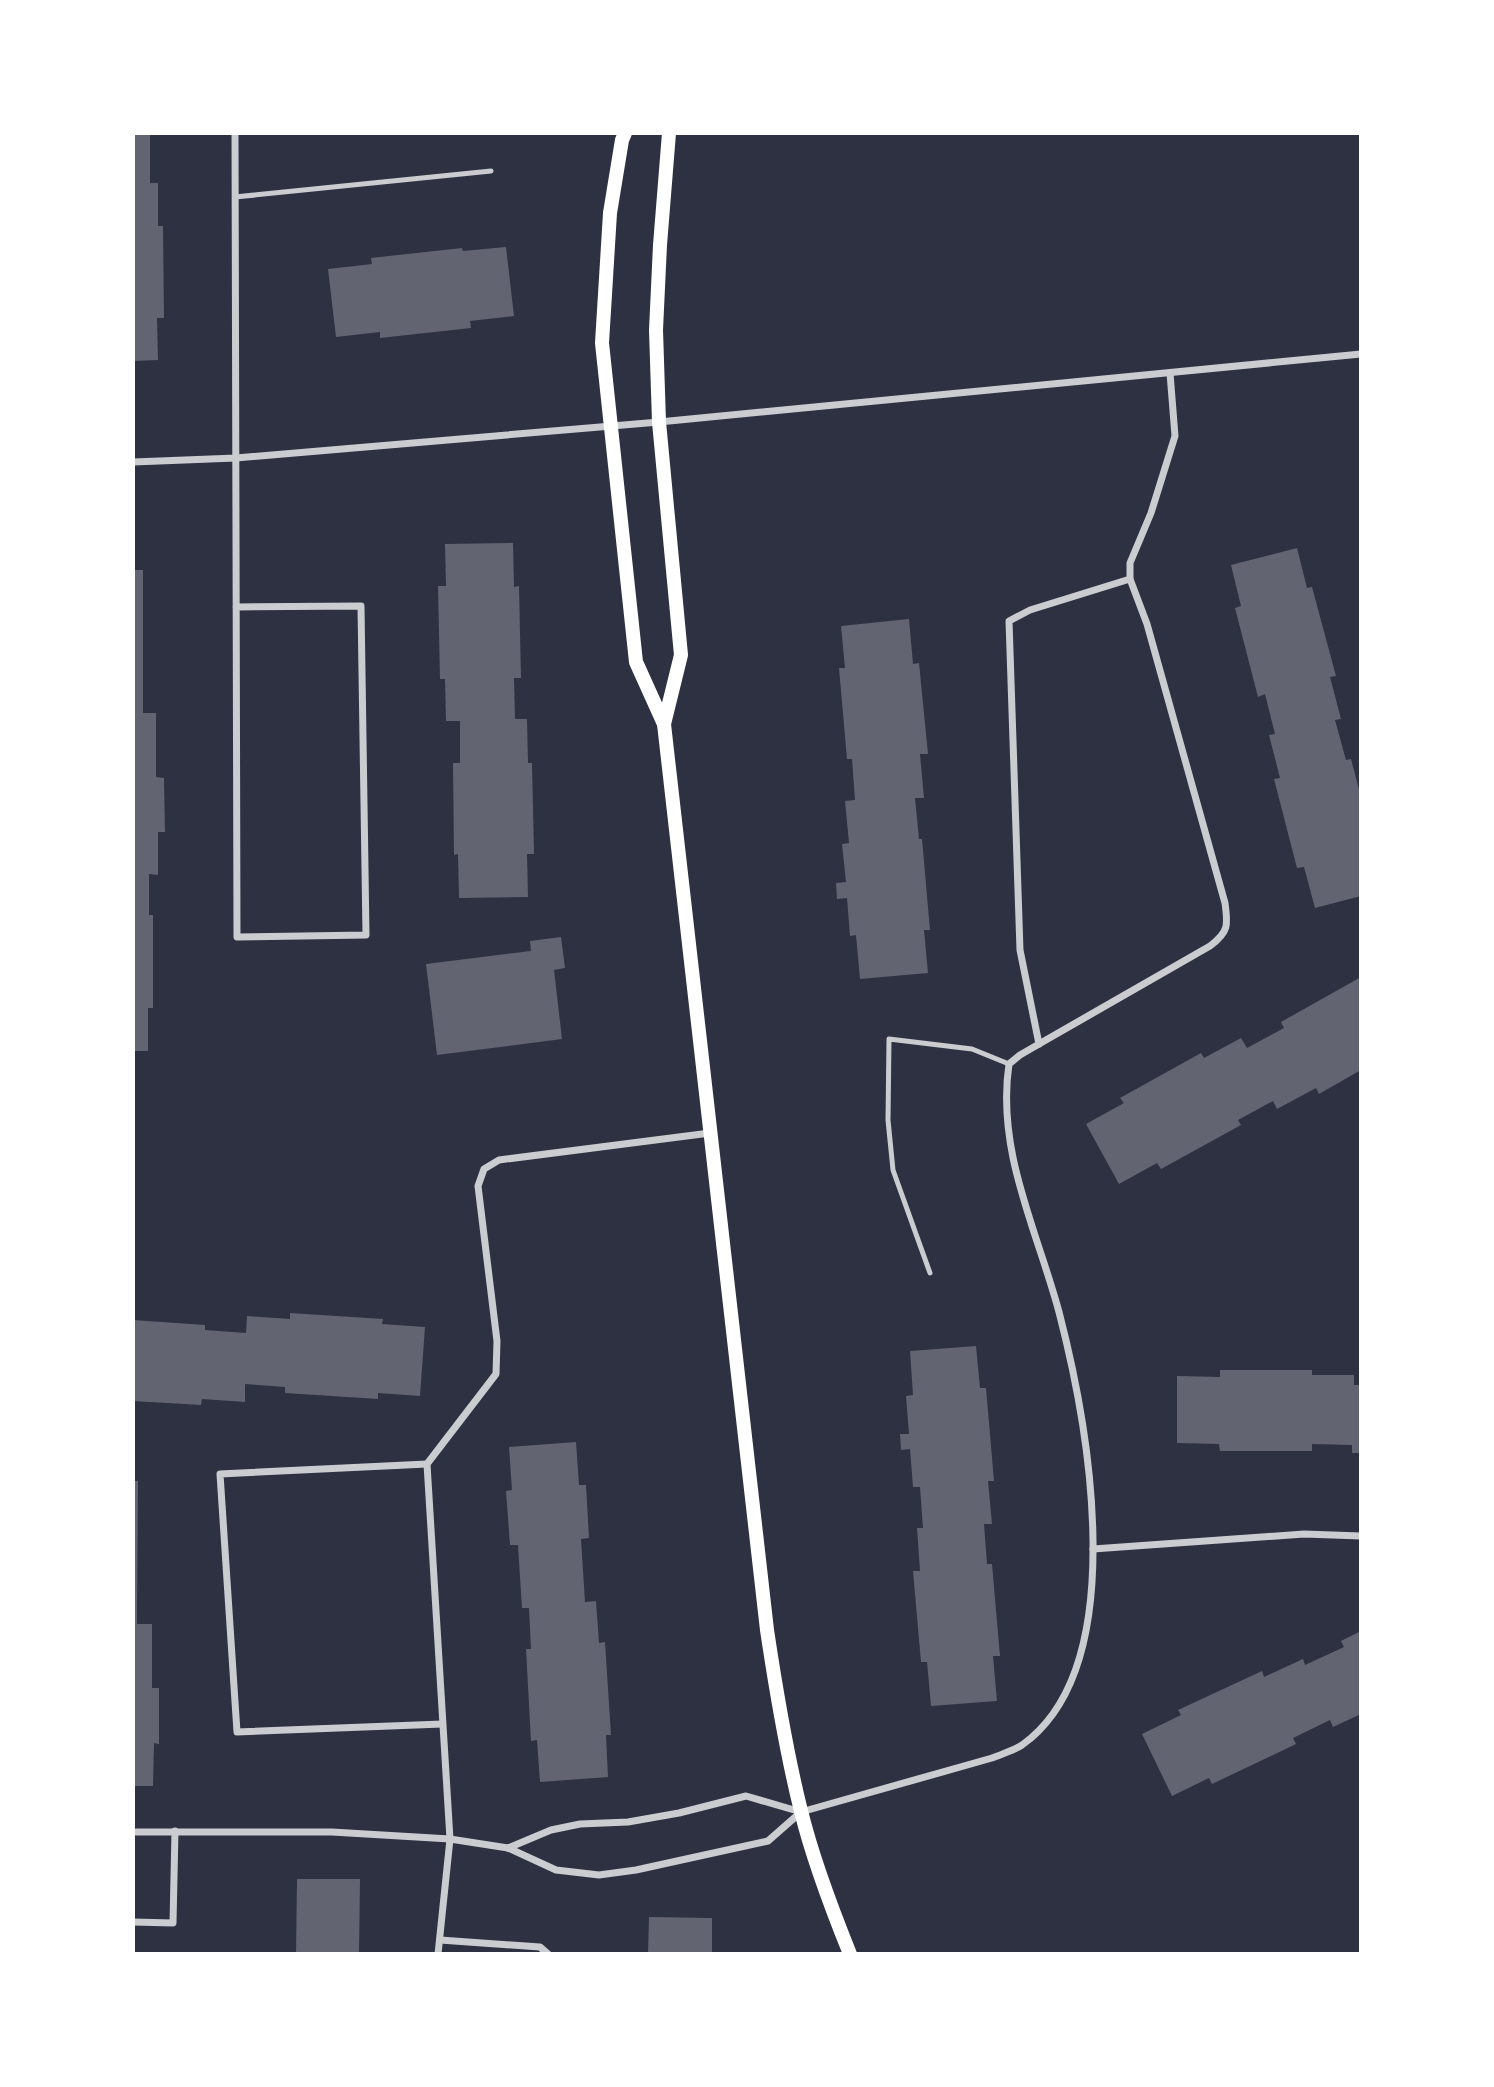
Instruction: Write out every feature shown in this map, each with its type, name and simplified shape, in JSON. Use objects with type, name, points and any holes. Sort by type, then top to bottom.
[{"type":"main road","points":[[625,133],[610,214],[602,343],[636,662],[664,724],[766,1630],[781,1722],[816,1866],[850,1954]]},
{"type":"main road","points":[[664,724],[681,655],[659,422],[656,330],[669,133]]},
{"type":"street","points":[[235,133],[236,458],[236,607],[237,937],[366,935],[361,606],[236,607]]},
{"type":"street","points":[[133,462],[236,458],[659,422],[1361,354]]},
{"type":"street","points":[[133,1832],[332,1832],[450,1839],[508,1848],[556,1870],[599,1875],[636,1870],[768,1841],[801,1812],[992,1758],[1021,1746],[1045,1723],[1057,1706],[1077,1666],[1091,1606],[1093,1549],[1082,1417],[1058,1311],[1017,1178],[1010,1144],[1006,1114],[1009,1064],[1020,1055],[1210,946],[1219,940],[1228,925],[1225,903],[1147,624],[1130,579],[1130,563],[1151,513],[1175,436],[1170,373]]},
{"type":"street","points":[[1039,1044],[1020,950],[1009,621],[1030,610],[1130,579]]},
{"type":"street","points":[[439,1954],[450,1839],[426,1464],[496,1374],[497,1341],[478,1186],[484,1169],[499,1160],[710,1133]]},
{"type":"street","points":[[426,1464],[220,1474],[237,1732],[442,1724]]},
{"type":"street","points":[[1093,1549],[1304,1534],[1361,1536]]},
{"type":"street","points":[[508,1848],[551,1830],[580,1824],[628,1822],[746,1796],[801,1812]]},
{"type":"street","points":[[133,1922],[173,1923],[175,1831]]},
{"type":"street","points":[[440,1940],[540,1947],[548,1954]]},
{"type":"lane","points":[[235,197],[491,171]]},
{"type":"lane","points":[[930,1273],[893,1170],[888,1120],[889,1039],[972,1049],[1009,1064]]},
{"type":"building","points":[[133,133],[150,133],[150,183],[158,183],[158,226],[163,226],[164,318],[157,318],[158,360],[133,361]]},
{"type":"building","points":[[506,247],[514,316],[470,321],[471,328],[380,338],[380,332],[336,337],[328,269],[372,264],[371,258],[462,248],[463,251]]},
{"type":"building","points":[[513,543],[514,587],[519,586],[521,678],[514,678],[515,719],[527,719],[528,763],[532,763],[534,854],[527,854],[528,897],[459,898],[458,854],[454,855],[453,763],[460,763],[460,721],[446,721],[445,679],[440,679],[438,586],[446,586],[445,544]]},
{"type":"building","points":[[1297,548],[1307,588],[1312,587],[1336,676],[1330,677],[1341,719],[1335,720],[1346,760],[1351,759],[1361,797],[1361,896],[1315,908],[1304,867],[1297,868],[1274,779],[1280,778],[1269,735],[1275,734],[1265,694],[1258,697],[1235,608],[1241,606],[1231,565]]},
{"type":"building","points":[[133,570],[143,570],[143,713],[156,713],[156,777],[164,778],[165,832],[158,832],[158,875],[149,874],[149,915],[153,915],[153,1008],[148,1008],[148,1051],[133,1051]]},
{"type":"building","points":[[909,619],[913,664],[919,663],[928,754],[920,754],[924,798],[915,798],[919,839],[922,839],[930,930],[924,930],[928,973],[860,979],[856,935],[850,936],[847,898],[837,899],[836,883],[846,882],[842,844],[849,843],[845,801],[855,800],[852,759],[847,759],[839,668],[845,668],[841,626]]},
{"type":"building","points":[[561,937],[565,968],[554,970],[562,1039],[437,1055],[426,964],[531,951],[530,941]]},
{"type":"building","points":[[1361,977],[1361,1070],[1319,1094],[1316,1088],[1277,1109],[1273,1101],[1238,1120],[1241,1125],[1161,1169],[1157,1163],[1119,1184],[1086,1124],[1124,1103],[1120,1098],[1201,1053],[1204,1058],[1241,1038],[1247,1048],[1284,1028],[1281,1022]]},
{"type":"building","points":[[290,1313],[383,1319],[382,1324],[425,1327],[420,1396],[378,1393],[378,1399],[285,1393],[285,1387],[245,1384],[245,1402],[202,1399],[201,1405],[133,1401],[133,1320],[205,1325],[205,1330],[246,1333],[247,1316],[290,1319]]},
{"type":"building","points":[[976,1346],[980,1388],[986,1388],[994,1481],[988,1481],[992,1524],[984,1524],[987,1564],[992,1564],[1000,1656],[993,1656],[997,1701],[931,1706],[927,1662],[921,1662],[913,1571],[920,1571],[917,1528],[923,1528],[920,1487],[913,1487],[910,1449],[901,1450],[900,1434],[909,1434],[906,1396],[913,1395],[910,1351]]},
{"type":"building","points":[[1220,1370],[1312,1370],[1312,1375],[1354,1375],[1354,1385],[1361,1385],[1361,1453],[1352,1453],[1352,1445],[1312,1444],[1312,1451],[1220,1451],[1219,1444],[1177,1443],[1177,1376],[1220,1377]]},
{"type":"building","points":[[576,1442],[579,1485],[586,1485],[589,1538],[581,1539],[585,1602],[596,1601],[599,1643],[605,1642],[611,1735],[606,1735],[608,1777],[540,1782],[537,1740],[531,1741],[526,1649],[531,1649],[529,1608],[522,1608],[518,1545],[510,1545],[506,1491],[512,1490],[509,1447]]},
{"type":"building","points":[[133,1481],[138,1481],[137,1624],[152,1624],[152,1688],[159,1688],[159,1744],[154,1743],[153,1786],[133,1786]]},
{"type":"building","points":[[1361,1631],[1361,1714],[1333,1727],[1330,1720],[1293,1738],[1296,1744],[1212,1784],[1209,1778],[1172,1796],[1142,1734],[1181,1715],[1178,1710],[1262,1671],[1264,1677],[1303,1659],[1305,1665],[1344,1647],[1341,1641]]},
{"type":"building","points":[[297,1879],[360,1879],[359,1954],[296,1954]]},
{"type":"building","points":[[649,1917],[712,1918],[712,1954],[648,1954]]}]
